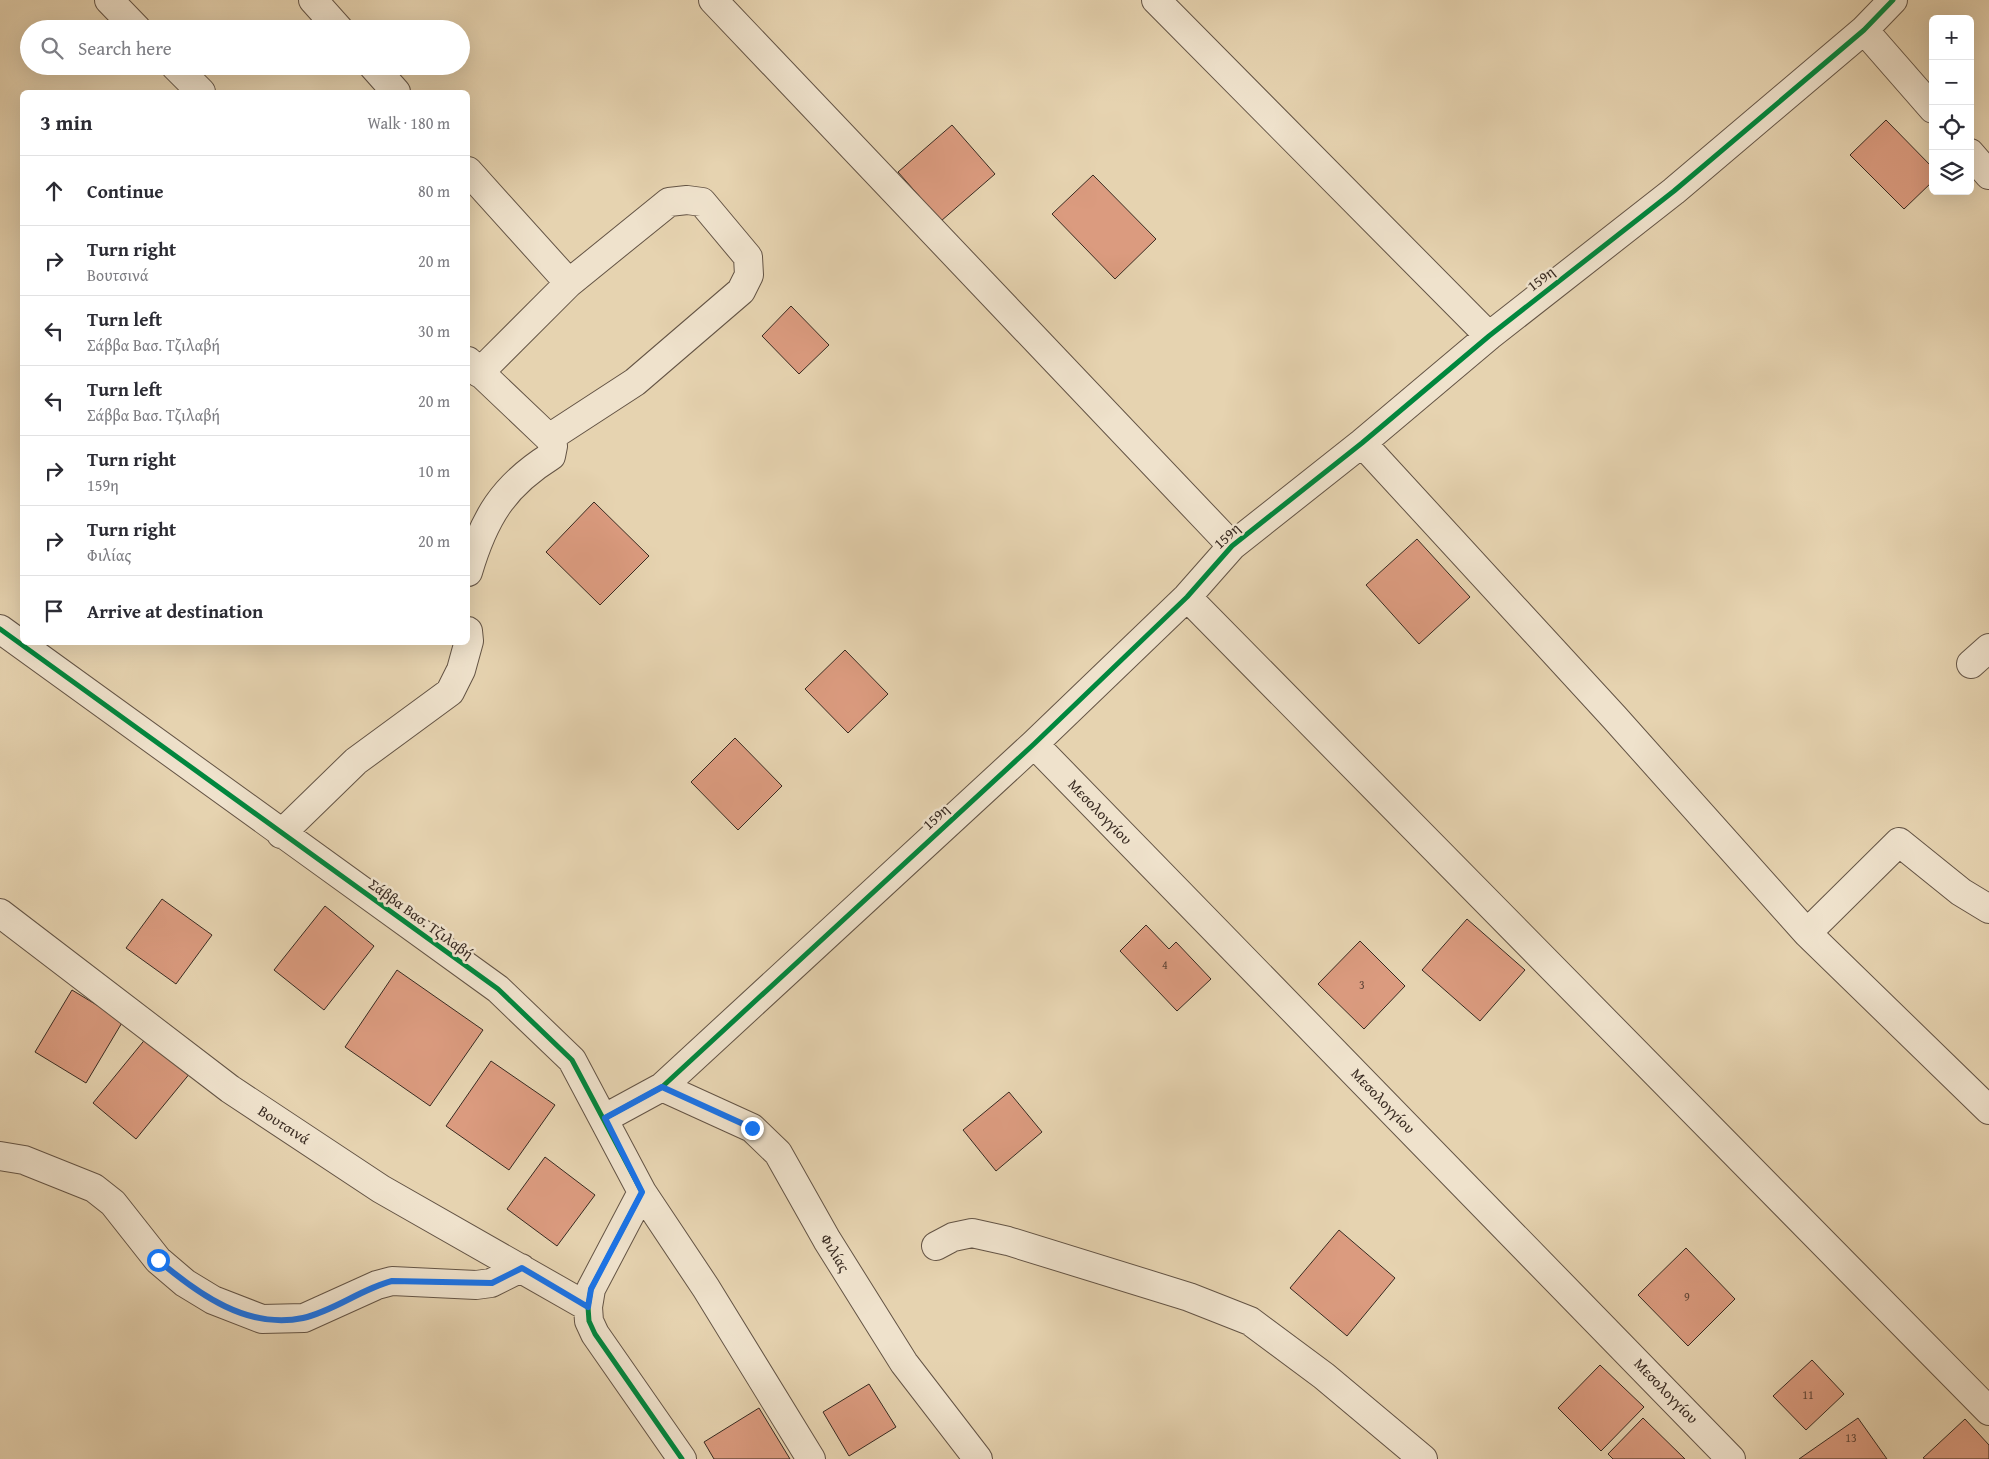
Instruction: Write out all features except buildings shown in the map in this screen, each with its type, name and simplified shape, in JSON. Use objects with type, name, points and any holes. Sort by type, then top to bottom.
[{"type":"street","points":[[109,0],[128,20]]},
{"type":"street","points":[[313,0],[331,20]]},
{"type":"street","points":[[713,0],[1232,546]]},
{"type":"street","points":[[1156,0],[1489,336]]},
{"type":"street","name":"159η","points":[[605,1118],[662,1087],[1034,744],[1187,598],[1232,546],[1362,443],[1489,336],[1674,191],[1864,30],[1893,0]]},
{"type":"street","points":[[1864,30],[1930,105]]},
{"type":"street","points":[[184,75],[199,90]]},
{"type":"street","points":[[381,75],[394,90]]},
{"type":"street","points":[[1974,158],[1989,175]]},
{"type":"street","points":[[470,173],[569,284]]},
{"type":"street","points":[[470,567],[490,517],[503,495],[518,479],[551,456],[552,446],[550,438],[474,367],[569,284],[669,202],[702,202],[748,257],[749,275],[741,290],[635,382],[550,438]]},
{"type":"street","points":[[1362,443],[1614,717],[1807,933],[1989,1110]]},
{"type":"street","points":[[1187,598],[1989,1411]]},
{"type":"street","name":"Σάββα Βασ. Τζιλαβή","points":[[0,629],[20,644]]},
{"type":"street","name":"Σάββα Βασ. Τζιλαβή","points":[[22,645],[498,989],[572,1060],[605,1118],[642,1192],[706,1288],[811,1459]]},
{"type":"street","points":[[281,834],[356,761],[450,692],[461,670],[468,645]]},
{"type":"street","name":"Μεσολογγίου","points":[[1034,744],[1731,1459]]},
{"type":"street","points":[[1807,933],[1899,842],[1962,892],[1989,909]]},
{"type":"street","name":"Βουτσινά","points":[[0,913],[230,1089],[381,1189],[588,1307]]},
{"type":"street","name":"Φιλίας","points":[[662,1087],[752,1128],[778,1153],[827,1240],[904,1363],[978,1459]]},
{"type":"street","points":[[0,1156],[24,1160],[94,1188],[113,1203],[158,1260],[185,1283],[213,1300],[262,1320],[304,1318],[378,1285],[392,1281],[492,1283],[522,1268]]},
{"type":"street","points":[[642,1192],[591,1289],[588,1307],[589,1321],[595,1334],[682,1459]]},
{"type":"street","points":[[936,1246],[953,1237],[972,1233],[1008,1240],[1189,1297],[1250,1321],[1324,1376],[1424,1459]]},
{"type":"cycle path","points":[[605,1118],[662,1087],[1034,744],[1187,597],[1232,546],[1362,443],[1489,336],[1674,191],[1864,30],[1893,0]]},
{"type":"cycle path","points":[[0,629],[20,643]]},
{"type":"cycle path","points":[[22,645],[498,989],[572,1060],[642,1192],[591,1289],[588,1307],[589,1321],[595,1334],[682,1459]]},
{"type":"route","points":[[158,1260],[185,1283],[213,1300],[243,1314],[262,1320],[304,1318],[378,1285],[392,1281],[492,1283],[522,1268],[588,1307],[591,1289],[642,1192],[605,1118],[662,1087],[752,1128]]}]
